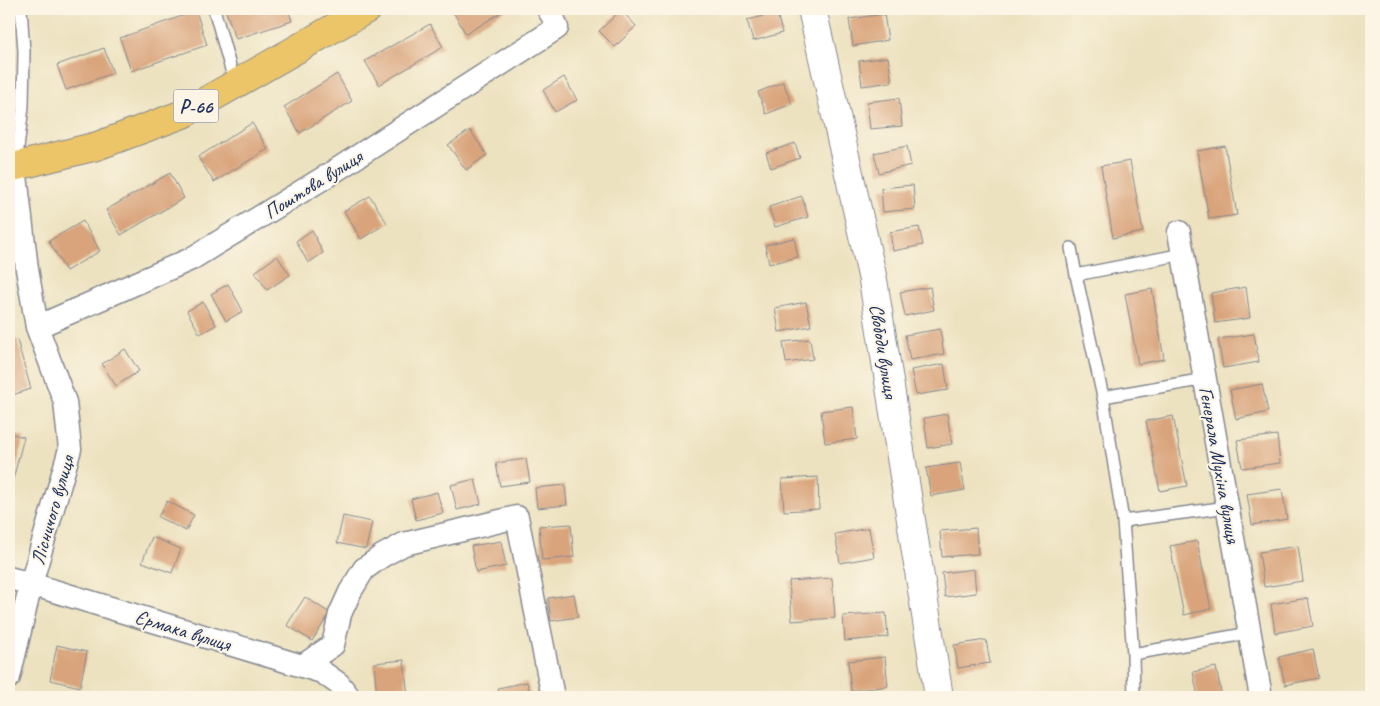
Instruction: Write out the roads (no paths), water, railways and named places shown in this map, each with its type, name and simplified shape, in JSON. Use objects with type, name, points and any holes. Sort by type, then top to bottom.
[{"type":"main road","name":"Р-66","points":[[12,167],[97,146],[183,114],[367,9]]},
{"type":"street","name":"Поштова вулиця","points":[[37,327],[191,259],[330,174],[557,28],[548,9]]},
{"type":"street","name":"Свободи вулиця","points":[[812,9],[873,280],[938,697]]},
{"type":"street","name":"Лісничого вулиця","points":[[9,676],[32,584],[70,449],[66,402],[37,327],[26,269],[12,167]]},
{"type":"street","name":"Генерала Мухіна вулиця","points":[[1179,232],[1261,697]]},
{"type":"street","points":[[302,666],[333,645],[340,614],[350,592],[364,570],[382,556],[404,544],[517,517],[553,697]]},
{"type":"street","name":"Єрмака вулиця","points":[[9,578],[322,672],[339,684],[349,697]]},
{"type":"lane","points":[[12,167],[23,106],[24,51],[21,9]]},
{"type":"lane","points":[[214,9],[235,84]]},
{"type":"lane","points":[[1071,248],[1102,397],[1123,521],[1133,654],[1134,697]]},
{"type":"lane","points":[[1076,275],[1183,254]]},
{"type":"lane","points":[[1102,397],[1205,379]]},
{"type":"lane","points":[[1123,521],[1228,507]]},
{"type":"lane","points":[[1133,654],[1250,633]]}]
